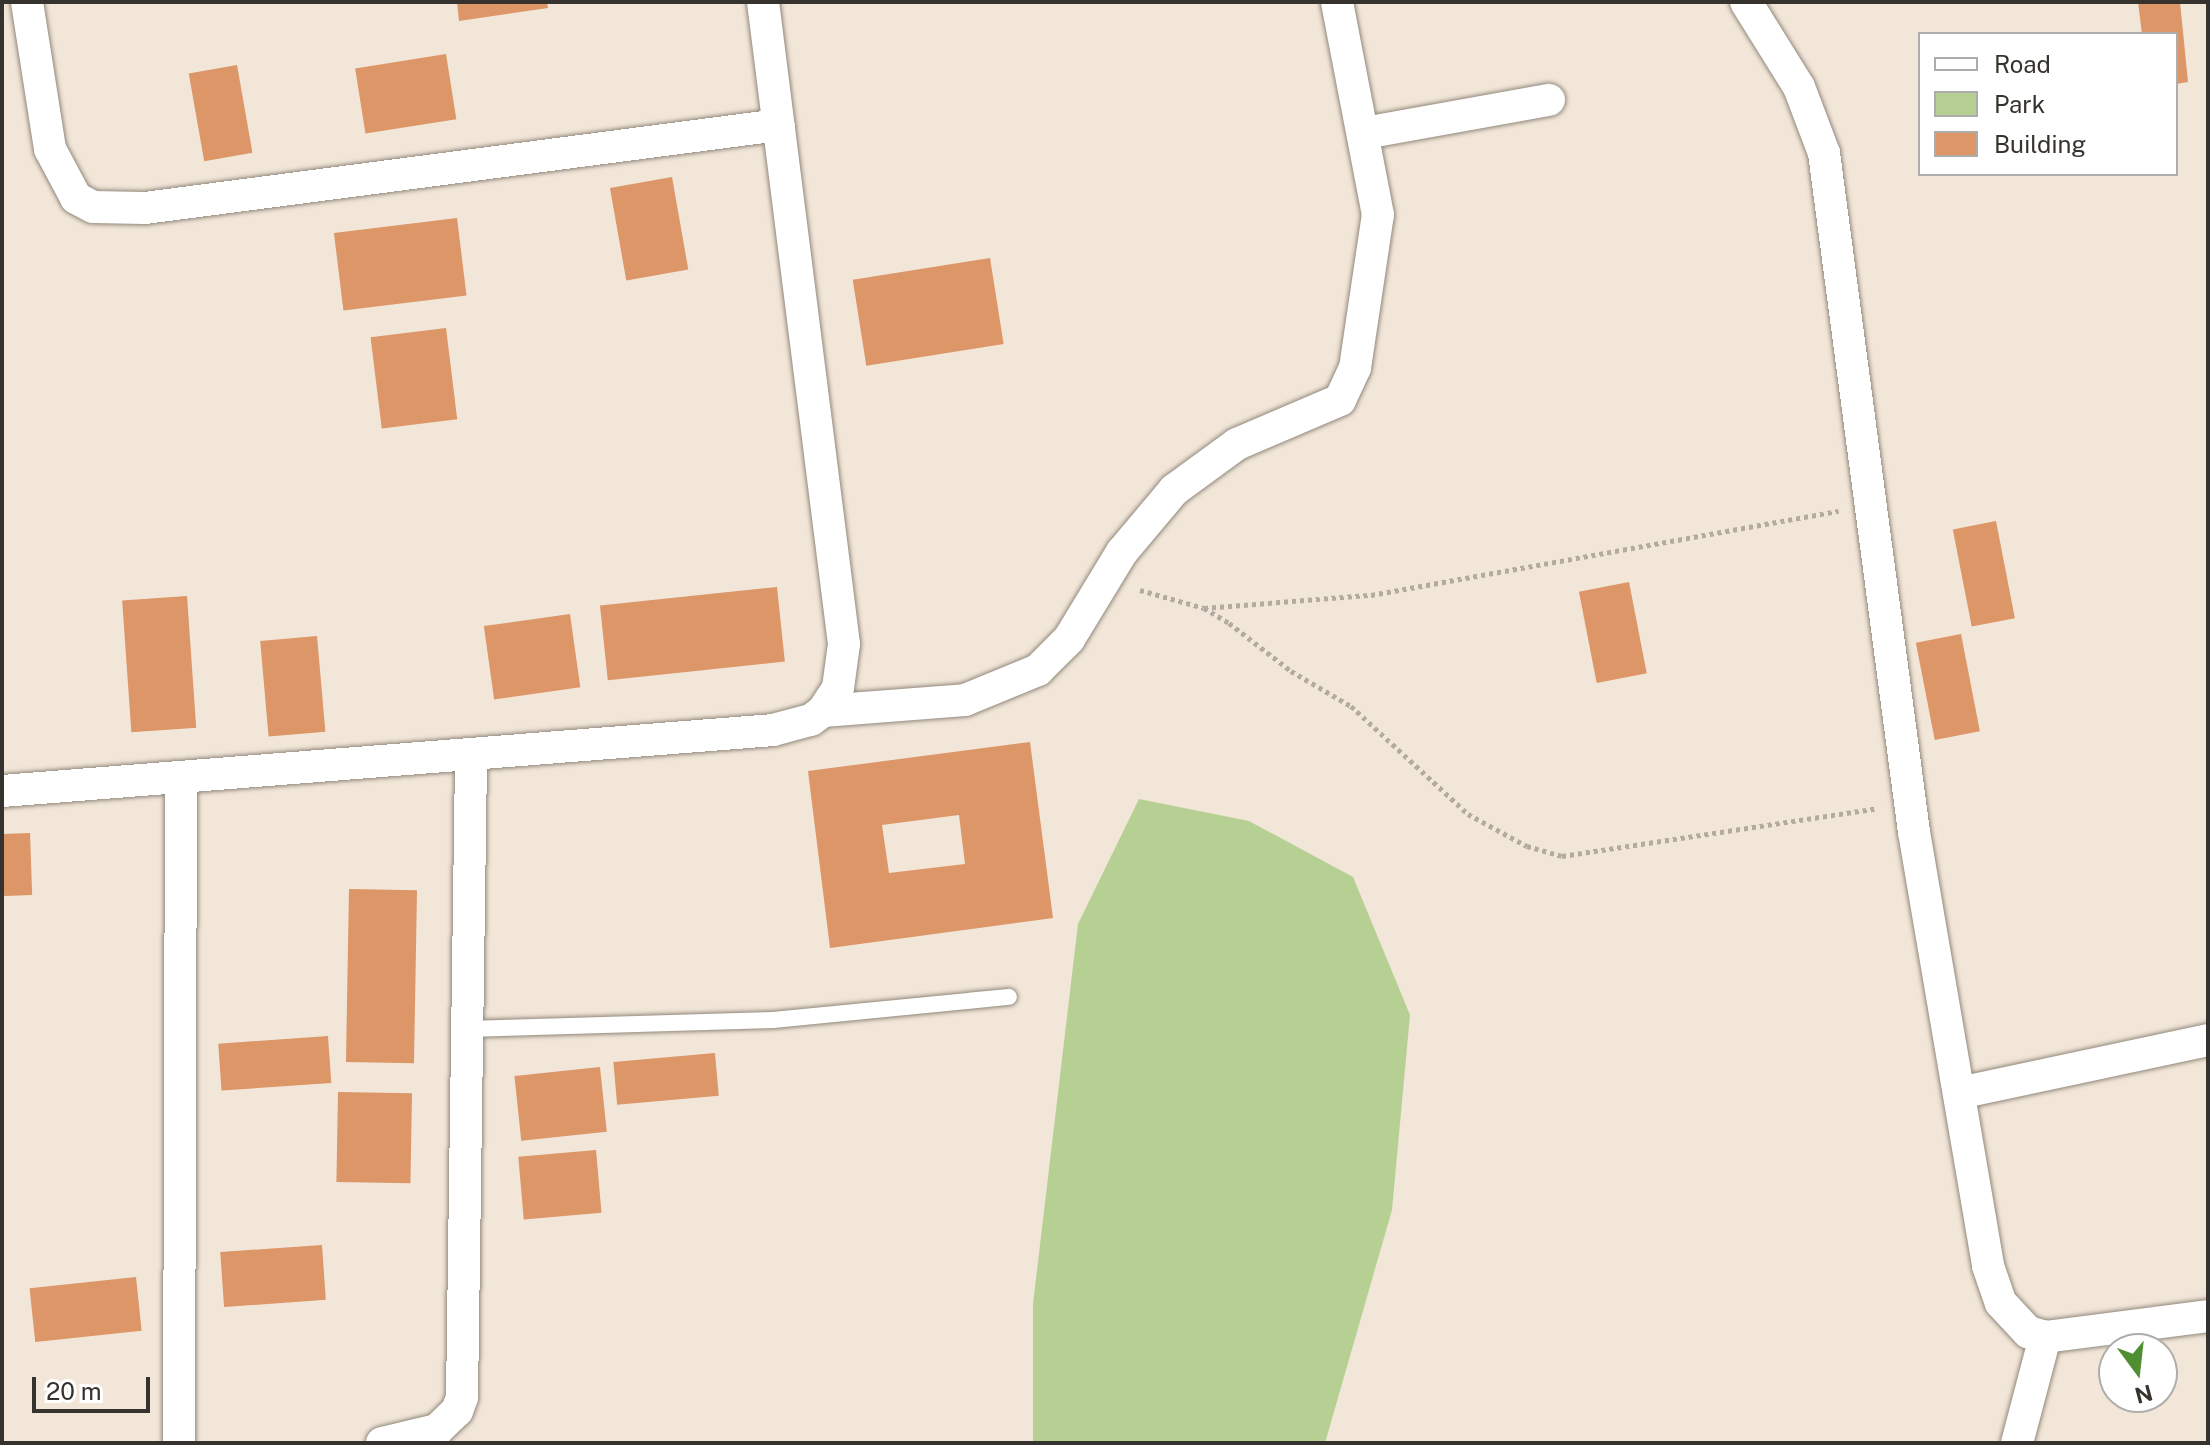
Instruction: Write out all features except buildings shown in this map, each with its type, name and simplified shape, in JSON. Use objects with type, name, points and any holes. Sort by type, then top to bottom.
[{"type":"street","points":[[27,2],[50,149],[76,198],[93,207],[145,208],[779,125]]},
{"type":"street","points":[[2,791],[471,758],[773,730],[811,720],[823,711],[838,688],[844,644],[763,2]]},
{"type":"street","points":[[823,711],[965,700],[1013,683],[1038,670],[1069,639],[1150,514],[1207,462],[1237,444],[1331,407],[1346,391],[1377,245],[1378,215],[1365,133],[1337,2]]},
{"type":"street","points":[[1746,2],[1799,87],[1824,153],[1911,803],[1988,1266],[2001,1303],[2028,1332],[2045,1337],[2208,1316]]},
{"type":"street","points":[[1365,133],[1549,100]]},
{"type":"street","points":[[382,1443],[437,1430],[457,1411],[462,1397],[471,758]]},
{"type":"street","points":[[179,1443],[181,779]]},
{"type":"street","points":[[1959,1093],[2208,1040]]},
{"type":"street","points":[[2017,1443],[2045,1337]]},
{"type":"lane","points":[[467,1029],[773,1020],[1009,997]]},
{"type":"path","points":[[1105,582],[1204,608],[1371,595],[1871,505]]},
{"type":"path","points":[[1204,608],[1291,671],[1351,706],[1468,814],[1527,846],[1562,856],[1911,803]]},
{"type":"green space","points":[[1139,799],[1249,821],[1353,877],[1410,1015],[1392,1210],[1325,1443],[1033,1443],[1033,1304],[1078,924]]}]
